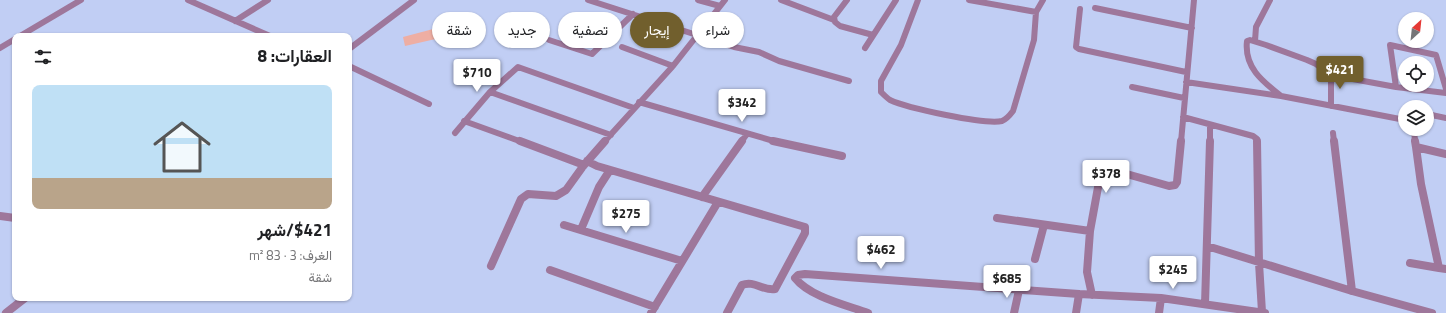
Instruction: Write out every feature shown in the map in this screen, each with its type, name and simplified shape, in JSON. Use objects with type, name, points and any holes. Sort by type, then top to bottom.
[{"type":"street","points":[[25,33],[81,0]]},
{"type":"street","points":[[188,0],[263,33]]},
{"type":"street","points":[[235,21],[268,0]]},
{"type":"street","points":[[352,47],[414,0]]},
{"type":"street","points":[[588,0],[630,13]]},
{"type":"street","points":[[698,0],[720,6]]},
{"type":"street","points":[[715,12],[725,0]]},
{"type":"street","points":[[781,0],[834,20],[840,26],[873,36]]},
{"type":"street","points":[[834,20],[847,0]]},
{"type":"street","points":[[865,48],[896,0]]},
{"type":"street","points":[[918,0],[901,45],[881,82],[881,92],[886,97],[893,100],[982,121],[1001,121],[1010,115],[1034,40],[1036,12],[1043,0]]},
{"type":"street","points":[[969,0],[1036,12]]},
{"type":"street","points":[[1092,295],[1087,272],[1090,231],[1100,174],[1104,168],[1169,186],[1175,185],[1194,0]]},
{"type":"street","points":[[1255,41],[1256,27],[1270,0]]},
{"type":"street","points":[[1095,8],[1192,28]]},
{"type":"street","points":[[1080,9],[1076,47],[1079,49],[1186,72]]},
{"type":"street","points":[[550,40],[592,54],[630,17]]},
{"type":"street","points":[[1281,96],[1259,79],[1254,72],[1247,56],[1246,44],[1250,40],[1307,60],[1316,64],[1331,75],[1396,87],[1446,93]]},
{"type":"street","points":[[0,48],[12,41]]},
{"type":"street","points":[[491,266],[521,198],[528,194],[552,196],[566,190],[585,163],[673,66],[692,41]]},
{"type":"street","points":[[1396,87],[1389,46],[1390,44],[1436,56],[1446,90]]},
{"type":"street","points":[[622,47],[673,66]]},
{"type":"street","points":[[739,48],[759,52],[779,61],[849,81]]},
{"type":"street","points":[[352,67],[429,104]]},
{"type":"street","points":[[455,133],[490,92],[515,68],[520,67],[637,105],[782,144],[842,156]]},
{"type":"street","points":[[1331,75],[1331,106]]},
{"type":"street","points":[[1186,82],[1281,96],[1398,119]]},
{"type":"street","points":[[1132,87],[1184,98]]},
{"type":"street","points":[[490,92],[611,135]]},
{"type":"street","points":[[1434,115],[1446,118]]},
{"type":"street","points":[[868,313],[806,289],[796,282],[794,278],[798,275],[805,274],[1092,295],[1161,298],[1205,304],[1234,311],[1263,313],[1259,263],[1257,139],[1253,136],[1183,117]]},
{"type":"street","points":[[464,121],[585,163],[657,182],[718,202],[800,224],[805,227],[806,230],[775,289],[770,290],[750,282],[746,282],[742,285],[726,313]]},
{"type":"street","points":[[1205,304],[1210,125]]},
{"type":"street","points":[[1333,133],[1352,291]]},
{"type":"street","points":[[702,197],[747,134]]},
{"type":"street","points":[[1410,263],[1443,269],[1421,184],[1415,136]]},
{"type":"street","points":[[1416,147],[1446,154]]},
{"type":"street","points":[[582,227],[599,187],[610,170]]},
{"type":"street","points":[[550,270],[653,310],[718,202]]},
{"type":"street","points":[[0,216],[12,218]]},
{"type":"street","points":[[997,218],[1090,231]]},
{"type":"street","points":[[564,225],[682,261]]},
{"type":"street","points":[[1035,259],[1044,225]]},
{"type":"street","points":[[1207,246],[1352,291],[1428,312]]},
{"type":"street","points":[[1014,313],[1019,290]]},
{"type":"street","points":[[1076,313],[1078,294]]},
{"type":"street","points":[[1159,313],[1161,298]]},
{"type":"street","points":[[6,313],[21,301]]},
{"type":"shaded area","points":[[432,29],[432,40],[405,46],[403,37]]}]
